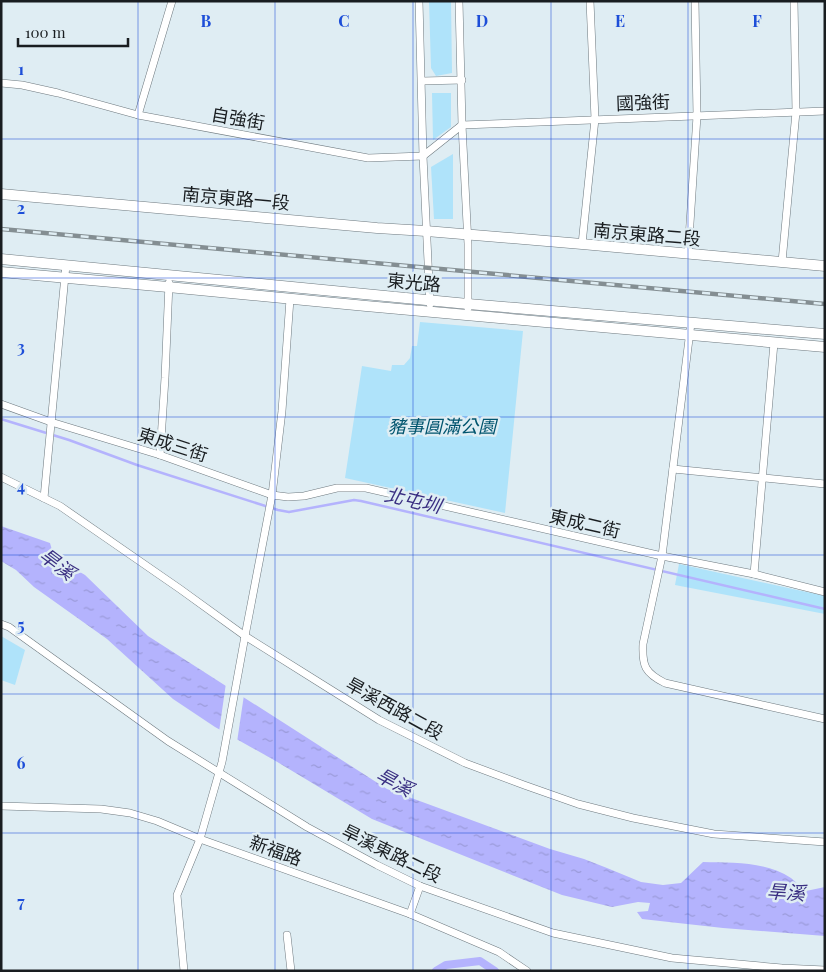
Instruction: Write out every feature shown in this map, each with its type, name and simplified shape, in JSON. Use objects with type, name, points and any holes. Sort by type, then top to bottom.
[{"type":"street","points":[[138,115],[172,1]]},
{"type":"street","points":[[420,1],[423,156],[430,312]]},
{"type":"street","points":[[459,1],[469,315]]},
{"type":"street","points":[[582,244],[595,119],[590,1]]},
{"type":"street","points":[[688,254],[697,116],[695,1]]},
{"type":"street","points":[[782,262],[796,112],[794,1]]},
{"type":"street","points":[[422,81],[462,80]]},
{"type":"street","name":"自強街","points":[[1,83],[22,85],[58,93],[138,115],[368,158],[423,156]]},
{"type":"street","name":"國強街","points":[[462,125],[825,111]]},
{"type":"street","points":[[423,156],[462,125]]},
{"type":"street","name":"南京東路一段","points":[[1,194],[377,228],[467,234]]},
{"type":"street","name":"南京東路二段","points":[[467,234],[825,266]]},
{"type":"street","name":"東光路","points":[[1,259],[468,304],[825,334]]},
{"type":"street","points":[[44,498],[66,265]]},
{"type":"street","name":"東光路","points":[[1,272],[825,347]]},
{"type":"street","points":[[160,455],[170,276]]},
{"type":"street","points":[[184,971],[177,895],[200,839],[222,762],[272,496],[282,411],[290,299]]},
{"type":"street","points":[[691,323],[662,556],[643,644],[642,657],[646,668],[653,677],[665,683],[825,719]]},
{"type":"street","points":[[754,574],[774,343]]},
{"type":"street","name":"東成三街","points":[[1,404],[51,422],[160,455],[272,496],[304,496],[337,488]]},
{"type":"street","points":[[673,469],[825,484]]},
{"type":"street","name":"旱溪西路二段","points":[[1,477],[60,506],[245,636],[379,720],[465,762],[578,804],[633,818],[714,834],[825,842]]},
{"type":"street","name":"東成二街","points":[[337,488],[366,488],[662,556],[754,574],[825,592]]},
{"type":"street","name":"旱溪東路二段","points":[[1,624],[9,627],[168,741],[307,827],[420,886],[552,933],[672,958],[825,970]]},
{"type":"street","name":"新福路","points":[[1,806],[101,809],[130,813],[157,821],[200,839],[410,914],[499,952],[527,971]]},
{"type":"street","points":[[410,914],[420,886]]},
{"type":"street","points":[[287,934],[291,971]]},
{"type":"green space","points":[[429,1],[451,1],[452,73],[436,76],[431,68]]},
{"type":"green space","points":[[432,93],[451,93],[451,127],[433,140]]},
{"type":"green space","points":[[453,154],[453,219],[434,219],[431,167]]},
{"type":"green space","name":"豬事圓滿公園","points":[[420,322],[523,331],[505,513],[345,478],[362,366],[391,371],[392,365],[404,365],[410,358],[412,346],[417,346]]},
{"type":"green space","points":[[679,564],[825,596],[825,614],[675,585]]},
{"type":"green space","points":[[1,636],[25,650],[15,685],[1,680]]},
{"type":"water","name":"旱溪","points":[[1,526],[50,543],[54,557],[85,575],[148,636],[387,789],[550,849],[584,859],[641,882],[663,885],[681,883],[703,862],[749,864],[771,868],[791,878],[806,891],[825,887],[825,936],[642,919],[637,912],[648,911],[650,903],[638,902],[612,907],[562,895],[372,819],[215,727],[173,699],[107,639],[34,587],[16,570],[1,561]]},
{"type":"pier","points":[[226,683],[244,695],[237,742],[219,732]]},
{"type":"waterway","name":"北屯圳","points":[[1,419],[278,510],[289,512],[354,500],[361,501],[825,609]]},
{"type":"waterway","points":[[436,971],[446,965],[480,961],[495,971]]},
{"type":"railway","points":[[1,229],[825,304]]}]
